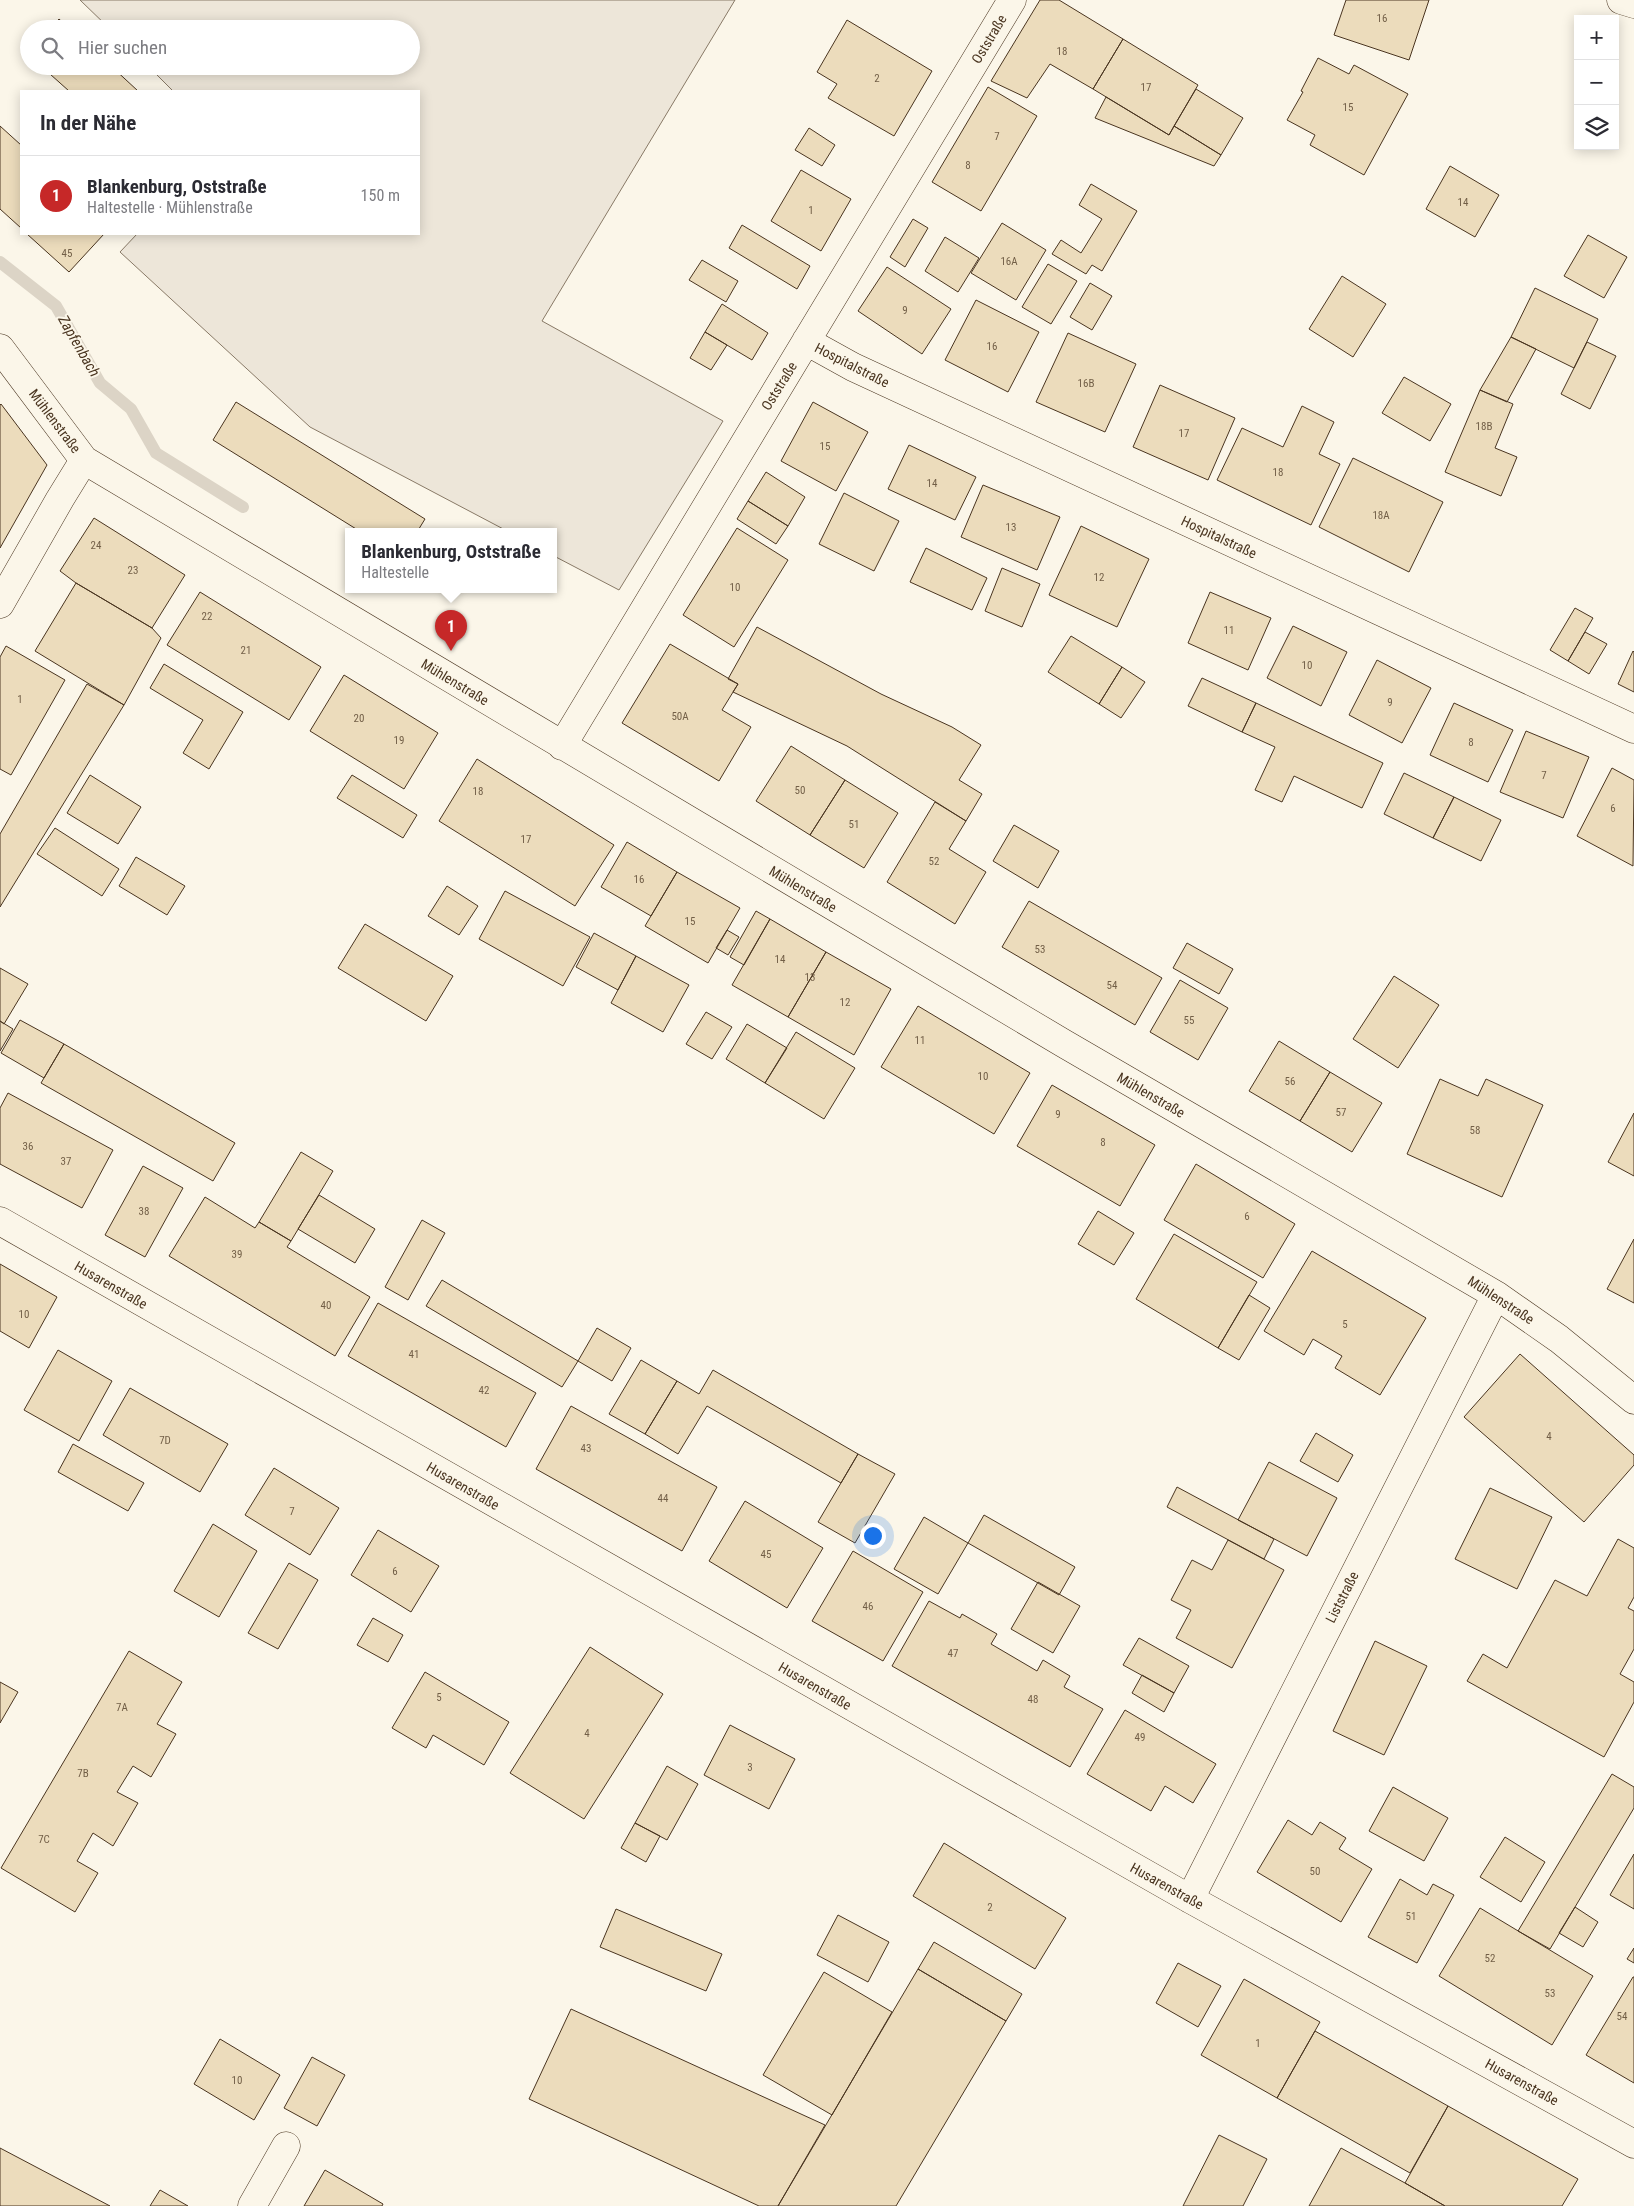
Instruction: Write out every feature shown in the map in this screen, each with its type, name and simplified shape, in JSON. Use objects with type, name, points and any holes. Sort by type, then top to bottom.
[{"type":"street","name":"Oststraße","points":[[562,746],[1012,0]]},
{"type":"street","points":[[1621,0],[1634,4]]},
{"type":"street","name":"Hospitalstraße","points":[[806,341],[853,368],[1634,729]]},
{"type":"street","name":"Mühlenstraße","points":[[0,348],[84,460],[1045,1033],[1496,1295],[1560,1339],[1634,1400]]},
{"type":"street","points":[[0,604],[84,460]]},
{"type":"street","name":"Husarenstraße","points":[[0,1222],[1190,1899],[1634,2144]]},
{"type":"street","name":"Liststraße","points":[[1190,1899],[1496,1295]]},
{"type":"street","points":[[252,2206],[286,2146]]},
{"type":"shaded area","points":[[80,0],[735,0],[542,321],[723,421],[619,590],[557,558],[557,528],[501,528],[310,427],[120,252],[136,235],[420,235],[420,90],[172,90],[157,75],[420,75],[420,20],[101,20]]},
{"type":"building","points":[[1040,0],[1059,0],[1123,39],[1093,89],[1050,64],[1027,98],[991,81]]},
{"type":"building","points":[[1346,0],[1429,0],[1409,60],[1334,35]]},
{"type":"building","points":[[847,20],[932,71],[894,136],[828,98],[837,84],[817,72]]},
{"type":"building","points":[[1123,39],[1198,85],[1169,135],[1093,89]]},
{"type":"building","points":[[1318,58],[1349,74],[1354,65],[1408,94],[1364,175],[1310,145],[1315,135],[1287,120],[1303,92],[1301,91]]},
{"type":"building","points":[[51,75],[121,75],[137,90],[68,90]]},
{"type":"building","points":[[988,87],[1037,116],[981,211],[932,182]]},
{"type":"building","points":[[1196,89],[1243,118],[1221,155],[1174,126]]},
{"type":"building","points":[[1106,97],[1169,135],[1174,126],[1221,155],[1214,166],[1095,118]]},
{"type":"building","points":[[0,126],[20,144],[20,227],[0,209]]},
{"type":"building","points":[[809,128],[835,145],[822,166],[795,150]]},
{"type":"building","points":[[1450,166],[1499,195],[1475,237],[1426,209]]},
{"type":"building","points":[[801,170],[851,199],[821,251],[771,221]]},
{"type":"building","points":[[1091,184],[1137,211],[1102,271],[1092,265],[1086,274],[1052,254],[1061,240],[1081,253],[1102,219],[1079,205]]},
{"type":"building","points":[[913,219],[928,228],[905,267],[890,257]]},
{"type":"building","points":[[1002,223],[1046,250],[1016,300],[971,273]]},
{"type":"building","points":[[742,225],[810,266],[797,289],[729,248]]},
{"type":"building","points":[[28,235],[103,235],[69,272]]},
{"type":"building","points":[[1588,235],[1627,257],[1604,298],[1564,276]]},
{"type":"building","points":[[945,237],[979,258],[958,292],[925,271]]},
{"type":"building","points":[[702,260],[738,281],[726,302],[689,280]]},
{"type":"building","points":[[1048,264],[1077,281],[1051,324],[1022,307]]},
{"type":"building","points":[[887,267],[951,309],[922,354],[858,311]]},
{"type":"building","points":[[1342,276],[1386,304],[1353,357],[1309,329]]},
{"type":"building","points":[[1090,283],[1112,296],[1092,330],[1070,317]]},
{"type":"building","points":[[1535,288],[1598,319],[1574,368],[1511,337]]},
{"type":"building","points":[[976,300],[1039,332],[1008,392],[945,360]]},
{"type":"building","points":[[722,304],[768,333],[752,360],[705,332]]},
{"type":"building","points":[[705,332],[727,345],[711,370],[690,358]]},
{"type":"building","points":[[1068,333],[1136,364],[1105,432],[1036,402]]},
{"type":"building","points":[[1511,337],[1536,349],[1507,402],[1480,390]]},
{"type":"building","points":[[1587,342],[1616,356],[1590,409],[1561,394]]},
{"type":"building","points":[[1404,377],[1451,404],[1430,441],[1382,413]]},
{"type":"building","points":[[1160,385],[1235,418],[1208,480],[1133,447]]},
{"type":"building","points":[[1480,390],[1513,404],[1495,448],[1517,457],[1501,496],[1445,472]]},
{"type":"building","points":[[236,402],[425,519],[419,528],[355,528],[213,440]]},
{"type":"building","points":[[813,402],[868,432],[836,491],[781,461]]},
{"type":"building","points":[[0,405],[47,465],[0,548]]},
{"type":"building","points":[[1302,406],[1334,422],[1319,454],[1340,464],[1311,525],[1217,480],[1242,428],[1283,447]]},
{"type":"building","points":[[909,445],[976,477],[955,520],[888,489]]},
{"type":"building","points":[[1353,458],[1443,502],[1409,572],[1319,527]]},
{"type":"building","points":[[766,472],[805,497],[788,526],[748,501]]},
{"type":"building","points":[[983,485],[1060,517],[1037,570],[961,537]]},
{"type":"building","points":[[844,493],[899,521],[874,571],[819,544]]},
{"type":"building","points":[[748,501],[788,526],[776,544],[737,519]]},
{"type":"building","points":[[94,518],[185,575],[152,628],[76,583],[60,571]]},
{"type":"building","points":[[1081,526],[1149,559],[1117,627],[1049,595]]},
{"type":"building","points":[[737,528],[788,560],[734,647],[683,615]]},
{"type":"building","points":[[926,548],[987,578],[972,610],[910,582]]},
{"type":"building","points":[[1002,568],[1040,584],[1022,627],[985,611]]},
{"type":"building","points":[[76,583],[152,628],[161,638],[124,705],[35,651]]},
{"type":"building","points":[[200,592],[321,667],[289,720],[167,645]]},
{"type":"building","points":[[1210,592],[1271,618],[1248,670],[1188,643]]},
{"type":"building","points":[[1575,608],[1593,618],[1568,661],[1550,650]]},
{"type":"building","points":[[1293,626],[1347,652],[1321,706],[1267,678]]},
{"type":"building","points":[[757,627],[881,694],[952,727],[981,745],[959,780],[982,794],[966,821],[847,746],[733,692],[738,684],[728,679]]},
{"type":"building","points":[[1585,632],[1607,644],[1589,674],[1568,661]]},
{"type":"building","points":[[1071,636],[1122,667],[1099,704],[1048,672]]},
{"type":"building","points":[[670,644],[738,684],[722,710],[751,727],[719,781],[622,723]]},
{"type":"building","points":[[6,646],[65,680],[11,775],[0,769],[0,657]]},
{"type":"building","points":[[1634,652],[1634,692],[1618,684]]},
{"type":"building","points":[[1377,660],[1431,688],[1402,743],[1349,715]]},
{"type":"building","points":[[164,664],[243,712],[209,769],[183,753],[203,720],[150,688]]},
{"type":"building","points":[[1122,667],[1145,682],[1121,718],[1099,704]]},
{"type":"building","points":[[344,675],[438,733],[404,789],[310,731]]},
{"type":"building","points":[[1202,678],[1256,703],[1242,732],[1188,706]]},
{"type":"building","points":[[87,684],[124,705],[0,907],[0,834]]},
{"type":"building","points":[[1256,703],[1383,763],[1362,808],[1294,776],[1282,802],[1255,790],[1275,747],[1242,732]]},
{"type":"building","points":[[1454,703],[1513,730],[1488,782],[1430,755]]},
{"type":"building","points":[[1526,731],[1589,757],[1563,818],[1500,792]]},
{"type":"building","points":[[791,746],[845,780],[810,835],[756,801]]},
{"type":"building","points":[[477,759],[614,845],[575,906],[439,821]]},
{"type":"building","points":[[1612,768],[1634,780],[1633,866],[1577,836]]},
{"type":"building","points":[[1404,773],[1454,797],[1433,838],[1384,814]]},
{"type":"building","points":[[90,775],[141,807],[118,844],[67,813]]},
{"type":"building","points":[[352,775],[417,815],[403,838],[337,798]]},
{"type":"building","points":[[845,780],[898,813],[864,868],[810,835]]},
{"type":"building","points":[[1454,797],[1501,820],[1481,861],[1433,838]]},
{"type":"building","points":[[935,802],[966,821],[949,849],[986,872],[955,924],[887,882]]},
{"type":"building","points":[[1014,825],[1059,851],[1038,888],[993,861]]},
{"type":"building","points":[[55,828],[119,869],[102,896],[37,854]]},
{"type":"building","points":[[627,842],[677,872],[651,916],[601,887]]},
{"type":"building","points":[[136,857],[185,886],[167,915],[119,886]]},
{"type":"building","points":[[677,872],[740,908],[708,963],[645,926]]},
{"type":"building","points":[[447,886],[478,906],[459,935],[428,916]]},
{"type":"building","points":[[505,891],[590,937],[563,986],[479,939]]},
{"type":"building","points":[[1029,901],[1162,978],[1135,1025],[1002,947]]},
{"type":"building","points":[[756,911],[770,919],[744,965],[730,957]]},
{"type":"building","points":[[770,919],[826,952],[788,1017],[732,985]]},
{"type":"building","points":[[365,924],[453,976],[426,1021],[338,968]]},
{"type":"building","points":[[727,930],[739,937],[728,955],[716,948]]},
{"type":"building","points":[[594,933],[636,956],[618,990],[576,967]]},
{"type":"building","points":[[1187,943],[1233,969],[1219,994],[1173,968]]},
{"type":"building","points":[[826,952],[891,989],[854,1055],[788,1017]]},
{"type":"building","points":[[636,956],[689,985],[663,1032],[611,1003]]},
{"type":"building","points":[[0,968],[28,984],[4,1024],[0,1021]]},
{"type":"building","points":[[1394,976],[1439,1005],[1398,1068],[1353,1039]]},
{"type":"building","points":[[1180,980],[1228,1008],[1198,1060],[1150,1032]]},
{"type":"building","points":[[918,1006],[1030,1073],[994,1134],[881,1067]]},
{"type":"building","points":[[706,1012],[732,1027],[712,1059],[686,1044]]},
{"type":"building","points":[[20,1020],[64,1044],[44,1078],[1,1053]]},
{"type":"building","points":[[0,1021],[13,1029],[0,1051]]},
{"type":"building","points":[[747,1024],[787,1048],[765,1083],[726,1059]]},
{"type":"building","points":[[796,1032],[855,1068],[824,1119],[765,1083]]},
{"type":"building","points":[[1279,1041],[1330,1072],[1300,1121],[1249,1091]]},
{"type":"building","points":[[64,1044],[235,1143],[213,1181],[41,1083]]},
{"type":"building","points":[[1330,1072],[1382,1103],[1352,1152],[1300,1121]]},
{"type":"building","points":[[1440,1079],[1478,1096],[1486,1079],[1543,1105],[1502,1197],[1407,1154]]},
{"type":"building","points":[[1052,1085],[1155,1145],[1120,1206],[1017,1146]]},
{"type":"building","points":[[8,1093],[113,1150],[82,1208],[0,1164],[0,1108]]},
{"type":"building","points":[[1634,1113],[1634,1176],[1608,1162]]},
{"type":"building","points":[[301,1152],[333,1171],[291,1241],[259,1222]]},
{"type":"building","points":[[1196,1164],[1295,1224],[1263,1278],[1164,1220]]},
{"type":"building","points":[[143,1166],[183,1188],[145,1257],[105,1235]]},
{"type":"building","points":[[319,1195],[375,1229],[355,1263],[298,1229]]},
{"type":"building","points":[[205,1197],[255,1228],[259,1222],[291,1241],[287,1247],[370,1297],[335,1356],[169,1256]]},
{"type":"building","points":[[1098,1211],[1134,1233],[1114,1265],[1078,1244]]},
{"type":"building","points":[[422,1220],[445,1233],[408,1300],[385,1287]]},
{"type":"building","points":[[1174,1234],[1257,1282],[1218,1348],[1136,1299]]},
{"type":"building","points":[[1634,1239],[1634,1303],[1607,1289]]},
{"type":"building","points":[[1312,1251],[1426,1318],[1380,1395],[1335,1368],[1342,1356],[1313,1339],[1304,1355],[1264,1331]]},
{"type":"building","points":[[0,1264],[57,1297],[29,1348],[0,1331]]},
{"type":"building","points":[[442,1280],[578,1361],[562,1387],[426,1306]]},
{"type":"building","points":[[1249,1295],[1270,1308],[1239,1360],[1218,1348]]},
{"type":"building","points":[[378,1303],[536,1393],[506,1447],[348,1356]]},
{"type":"building","points":[[597,1328],[631,1348],[612,1381],[578,1361]]},
{"type":"building","points":[[58,1350],[112,1381],[79,1441],[24,1410]]},
{"type":"building","points":[[1520,1354],[1634,1455],[1634,1465],[1584,1522],[1464,1417]]},
{"type":"building","points":[[641,1360],[677,1381],[645,1434],[609,1414]]},
{"type":"building","points":[[713,1370],[858,1454],[841,1483],[707,1406],[678,1454],[645,1434],[677,1381],[699,1394]]},
{"type":"building","points":[[130,1388],[228,1444],[200,1492],[103,1435]]},
{"type":"building","points":[[571,1406],[717,1487],[682,1551],[536,1469]]},
{"type":"building","points":[[1316,1433],[1353,1455],[1338,1482],[1300,1461]]},
{"type":"building","points":[[73,1444],[144,1483],[128,1511],[58,1472]]},
{"type":"building","points":[[858,1454],[895,1474],[855,1543],[818,1522]]},
{"type":"building","points":[[1269,1462],[1337,1498],[1307,1556],[1238,1520]]},
{"type":"building","points":[[274,1468],[339,1508],[310,1555],[245,1515]]},
{"type":"building","points":[[1177,1487],[1274,1539],[1264,1559],[1167,1507]]},
{"type":"building","points":[[1490,1488],[1552,1517],[1517,1589],[1455,1559]]},
{"type":"building","points":[[745,1501],[823,1548],[787,1608],[709,1561]]},
{"type":"building","points":[[984,1515],[1075,1567],[1059,1595],[968,1543]]},
{"type":"building","points":[[924,1517],[968,1543],[938,1594],[894,1569]]},
{"type":"building","points":[[213,1524],[257,1551],[219,1617],[174,1591]]},
{"type":"building","points":[[378,1530],[439,1566],[411,1612],[351,1575]]},
{"type":"building","points":[[1618,1539],[1634,1548],[1634,1597],[1628,1608],[1634,1611],[1634,1649],[1620,1674],[1634,1682],[1634,1702],[1604,1757],[1467,1681],[1483,1654],[1507,1668],[1555,1580],[1587,1596]]},
{"type":"building","points":[[1228,1540],[1284,1570],[1232,1668],[1176,1638],[1191,1610],[1171,1600],[1192,1560],[1212,1570]]},
{"type":"building","points":[[853,1551],[923,1592],[883,1661],[812,1621]]},
{"type":"building","points":[[289,1563],[318,1580],[278,1649],[248,1633]]},
{"type":"building","points":[[1038,1582],[1080,1606],[1053,1653],[1011,1629]]},
{"type":"building","points":[[929,1601],[960,1618],[962,1614],[997,1634],[991,1644],[1037,1671],[1043,1660],[1070,1676],[1064,1687],[1103,1709],[1070,1767],[892,1666]]},
{"type":"building","points":[[373,1618],[403,1635],[388,1662],[357,1645]]},
{"type":"building","points":[[1139,1638],[1189,1666],[1174,1693],[1123,1665]]},
{"type":"building","points":[[1375,1641],[1427,1666],[1384,1755],[1333,1731]]},
{"type":"building","points":[[590,1647],[663,1694],[584,1819],[510,1773]]},
{"type":"building","points":[[129,1651],[182,1682],[157,1724],[176,1734],[151,1777],[133,1766],[117,1792],[138,1803],[113,1846],[93,1833],[77,1861],[98,1873],[75,1912],[1,1868]]},
{"type":"building","points":[[425,1672],[509,1722],[484,1765],[433,1735],[426,1748],[392,1728]]},
{"type":"building","points":[[1142,1675],[1174,1693],[1164,1712],[1132,1693]]},
{"type":"building","points":[[0,1682],[18,1692],[0,1723]]},
{"type":"building","points":[[1125,1710],[1216,1764],[1193,1803],[1165,1786],[1151,1811],[1087,1774]]},
{"type":"building","points":[[730,1725],[795,1759],[769,1809],[704,1775]]},
{"type":"building","points":[[667,1766],[698,1784],[667,1840],[635,1823]]},
{"type":"building","points":[[1612,1774],[1634,1787],[1634,1808],[1550,1949],[1518,1931]]},
{"type":"building","points":[[1393,1787],[1448,1818],[1424,1861],[1369,1831]]},
{"type":"building","points":[[1288,1820],[1312,1835],[1320,1822],[1346,1838],[1339,1849],[1372,1869],[1341,1922],[1257,1872]]},
{"type":"building","points":[[635,1823],[660,1836],[646,1862],[621,1848]]},
{"type":"building","points":[[1505,1837],[1545,1862],[1521,1902],[1480,1877]]},
{"type":"building","points":[[944,1843],[1066,1918],[1035,1969],[913,1896]]},
{"type":"building","points":[[1634,1854],[1634,1909],[1610,1895]]},
{"type":"building","points":[[1400,1879],[1427,1895],[1433,1884],[1454,1895],[1417,1963],[1368,1937]]},
{"type":"building","points":[[1575,1907],[1598,1922],[1583,1947],[1559,1933]]},
{"type":"building","points":[[1480,1908],[1593,1976],[1552,2045],[1439,1976]]},
{"type":"building","points":[[616,1909],[722,1954],[706,1991],[600,1947]]},
{"type":"building","points":[[838,1915],[889,1942],[868,1982],[817,1955]]},
{"type":"building","points":[[934,1942],[1022,1994],[1006,2021],[918,1969]]},
{"type":"building","points":[[1634,1948],[1634,1963],[1627,1959]]},
{"type":"building","points":[[1178,1963],[1221,1986],[1198,2027],[1156,2003]]},
{"type":"building","points":[[918,1969],[1006,2021],[896,2206],[778,2206]]},
{"type":"building","points":[[824,1972],[892,2012],[832,2115],[763,2075]]},
{"type":"building","points":[[1634,1977],[1634,2083],[1586,2055]]},
{"type":"building","points":[[1244,1979],[1320,2022],[1277,2098],[1201,2055]]},
{"type":"building","points":[[571,2009],[825,2125],[778,2206],[759,2206],[529,2099]]},
{"type":"building","points":[[1315,2031],[1448,2106],[1410,2173],[1277,2098]]},
{"type":"building","points":[[220,2039],[280,2075],[254,2120],[194,2084]]},
{"type":"building","points":[[312,2057],[345,2075],[317,2126],[284,2108]]},
{"type":"building","points":[[1448,2106],[1578,2179],[1562,2206],[1445,2206],[1405,2183]]},
{"type":"building","points":[[1219,2135],[1267,2159],[1243,2206],[1183,2206]]},
{"type":"building","points":[[0,2148],[110,2206],[0,2206]]},
{"type":"building","points":[[1341,2148],[1405,2183],[1445,2206],[1309,2206]]},
{"type":"building","points":[[325,2170],[383,2204],[382,2206],[304,2206]]},
{"type":"building","points":[[160,2190],[188,2206],[150,2206]]},
{"type":"waterway","name":"Zapfenbach","points":[[0,262],[56,306],[100,383],[131,409],[156,453],[243,507]]},
{"type":"place","name":"Blankenburg, Oststraße","points":[[451,651]]}]
